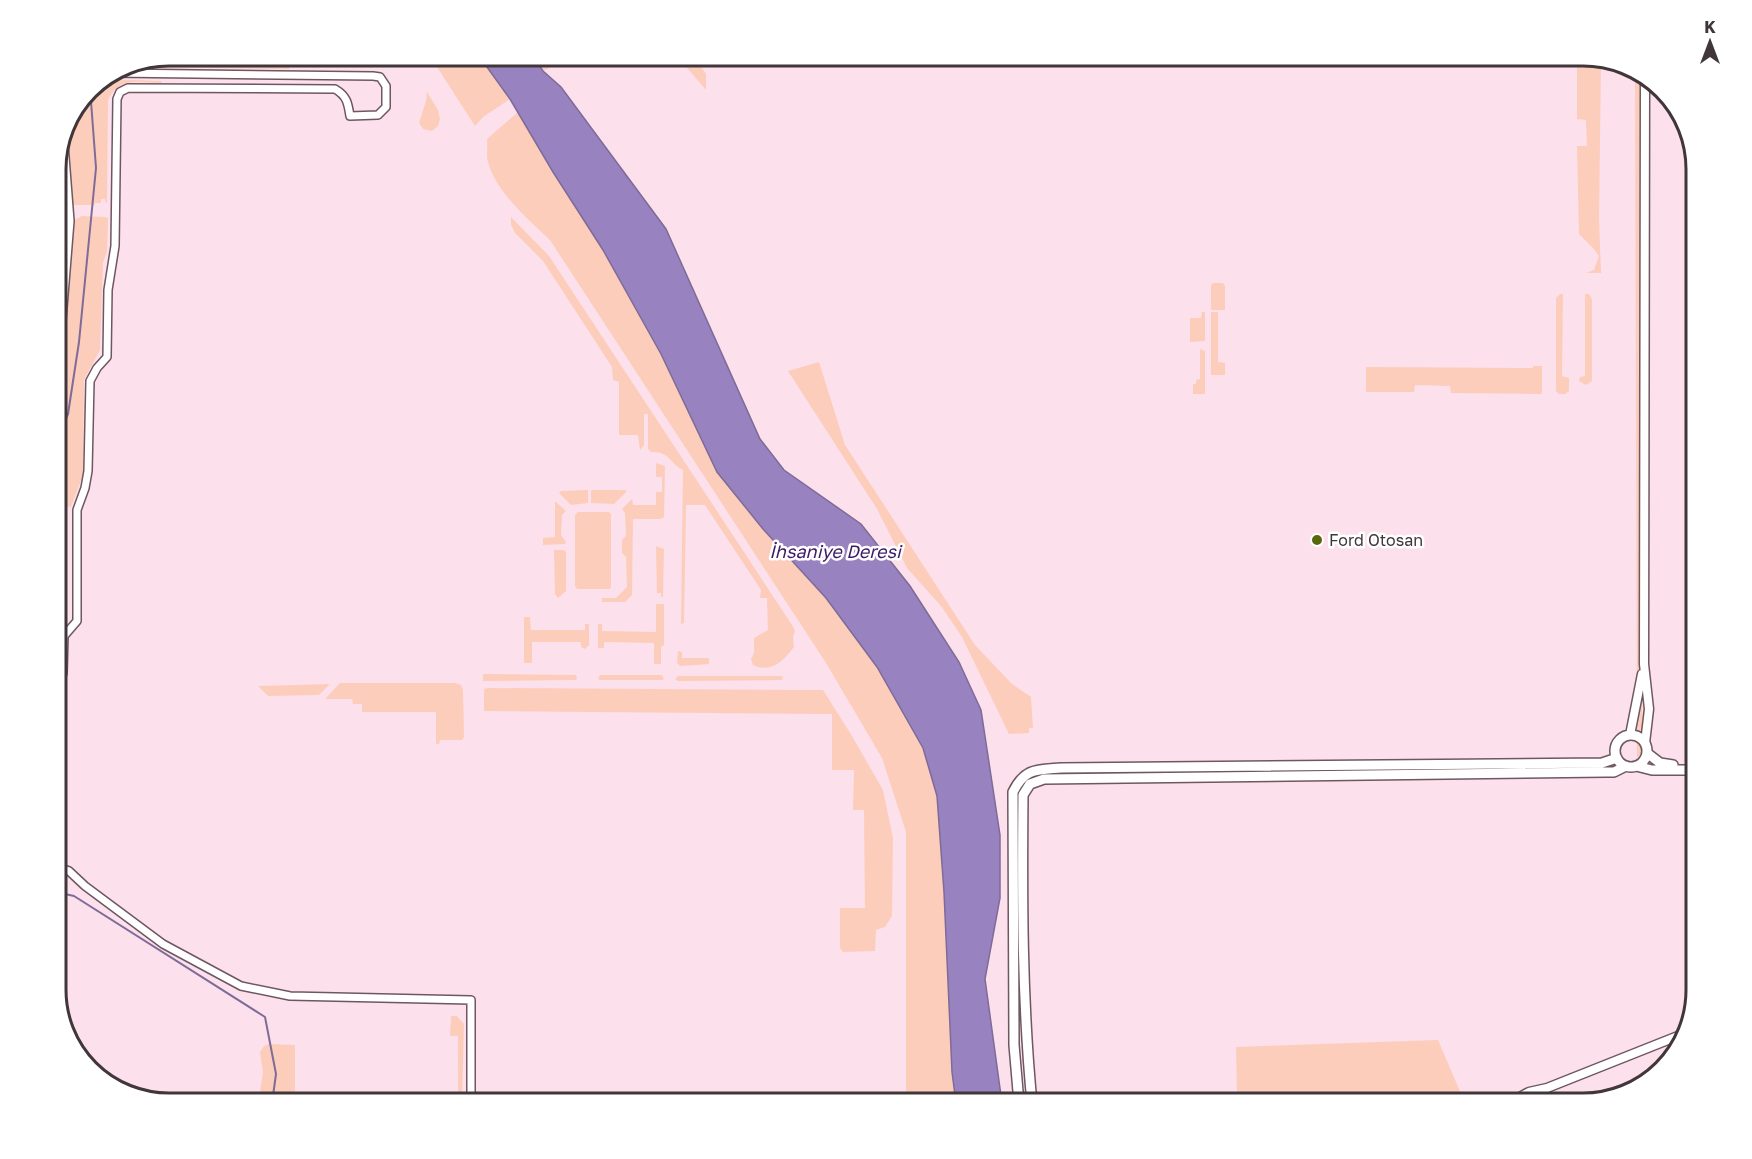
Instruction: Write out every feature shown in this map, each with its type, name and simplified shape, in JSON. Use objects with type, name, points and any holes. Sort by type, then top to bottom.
[{"type":"main road","points":[[1617,758],[1618,743],[1630,735],[1639,737],[1660,763],[1686,765]]},
{"type":"main road","points":[[1031,1093],[1026,1045],[1022,926],[1023,795],[1030,784],[1044,779],[1614,772],[1643,761],[1646,748]]},
{"type":"main road","points":[[1018,1093],[1014,1045],[1013,792],[1020,778],[1038,770],[1061,768],[1602,763],[1617,758],[1631,766],[1652,770],[1686,770]]},
{"type":"street","points":[[66,634],[77,621],[77,510],[88,471],[90,381],[97,368],[108,357],[108,290],[115,246],[117,99],[120,92],[128,88],[335,89],[348,101],[350,116],[378,115],[386,107],[386,86],[380,77],[373,76],[132,73]]},
{"type":"street","points":[[1645,87],[1644,664],[1648,709],[1646,748]]},
{"type":"street","points":[[66,170],[70,221],[66,270]]},
{"type":"street","points":[[1630,735],[1644,664]]},
{"type":"street","points":[[66,870],[164,944],[240,986],[290,996],[471,1000],[471,1093]]},
{"type":"street","points":[[1527,1093],[1547,1088],[1674,1038]]},
{"type":"street","points":[[1542,1093],[1547,1088]]},
{"type":"shaded area","points":[[289,66],[289,69],[155,67]]},
{"type":"shaded area","points":[[436,66],[486,66],[510,99],[483,117],[475,126]]},
{"type":"shaded area","points":[[540,66],[554,66],[543,71]]},
{"type":"shaded area","points":[[686,66],[701,66],[706,74],[706,90]]},
{"type":"shaded area","points":[[1577,66],[1601,68],[1599,220],[1601,273],[1586,273],[1594,270],[1599,256],[1579,234],[1577,146],[1587,146],[1586,120],[1577,119]]},
{"type":"shaded area","points":[[118,80],[162,81],[161,83],[124,84],[113,92],[108,100],[107,203],[105,199],[101,199],[101,203],[95,203],[95,205],[72,205],[69,142],[87,106],[101,91]]},
{"type":"shaded area","points":[[1635,80],[1646,88],[1642,757],[1637,757]]},
{"type":"shaded area","points":[[427,92],[438,110],[440,119],[438,126],[432,131],[423,129],[419,123]]},
{"type":"shaded area","points":[[518,112],[603,250],[661,354],[717,472],[763,529],[826,598],[877,667],[923,748],[937,796],[955,1093],[906,1093],[906,832],[882,758],[826,663],[550,240],[514,205],[498,184],[488,162],[487,139]]},
{"type":"shaded area","points":[[82,216],[108,218],[107,251],[103,263],[100,350],[84,380],[83,475],[71,507],[66,507],[66,314],[74,220]]},
{"type":"shaded area","points":[[511,217],[549,256],[792,625],[795,631],[794,647],[777,664],[766,668],[753,665],[751,659],[754,653],[754,638],[768,630],[767,598],[760,598],[761,590],[705,505],[686,505],[684,623],[681,624],[683,470],[666,455],[651,452],[648,449],[648,414],[644,414],[644,445],[640,450],[638,435],[619,435],[619,382],[613,380],[612,367],[543,261],[515,233],[511,225]]},
{"type":"shaded area","points":[[1223,283],[1225,286],[1225,310],[1211,310],[1211,285]]},
{"type":"shaded area","points":[[1563,294],[1562,376],[1569,378],[1569,391],[1565,394],[1559,394],[1556,391],[1556,298]]},
{"type":"shaded area","points":[[1585,294],[1589,294],[1592,299],[1592,381],[1586,385],[1579,381],[1580,377],[1585,376]]},
{"type":"shaded area","points":[[1202,312],[1205,312],[1205,341],[1190,342],[1190,318],[1201,318]]},
{"type":"shaded area","points":[[1211,312],[1218,312],[1218,362],[1225,363],[1225,375],[1211,375]]},
{"type":"shaded area","points":[[1200,349],[1205,351],[1205,394],[1193,394],[1193,384],[1200,379]]},
{"type":"shaded area","points":[[819,362],[845,445],[975,645],[1012,684],[1031,697],[1033,728],[1029,728],[1029,733],[1009,734],[962,637],[941,606],[907,568],[877,509],[788,371]]},
{"type":"shaded area","points":[[1533,366],[1542,366],[1541,394],[1451,393],[1450,386],[1415,385],[1414,392],[1366,392],[1366,367],[1533,368]]},
{"type":"shaded area","points":[[656,463],[665,466],[664,517],[661,519],[633,519],[632,595],[625,602],[602,602],[602,598],[616,598],[627,587],[626,557],[622,553],[622,540],[626,536],[625,513],[622,509],[632,499],[633,505],[656,505],[656,492],[662,492],[662,477],[656,477]]},
{"type":"shaded area","points":[[588,490],[588,503],[571,505],[559,493],[561,491]]},
{"type":"shaded area","points":[[591,490],[627,491],[614,504],[591,503]]},
{"type":"shaded area","points":[[555,501],[566,511],[562,515],[561,535],[566,542],[565,544],[543,545],[543,538],[555,537]]},
{"type":"shaded area","points":[[578,512],[609,512],[611,514],[611,588],[609,589],[577,589],[575,586],[575,515]]},
{"type":"shaded area","points":[[656,546],[664,549],[663,597],[661,593],[657,593]]},
{"type":"shaded area","points":[[554,550],[566,552],[566,591],[558,598],[555,594]]},
{"type":"shaded area","points":[[656,604],[664,604],[664,645],[661,647],[661,664],[654,664],[654,643],[604,642],[604,648],[598,648],[598,624],[602,624],[602,631],[656,632]]},
{"type":"shaded area","points":[[524,617],[530,617],[531,630],[585,630],[585,624],[589,624],[589,645],[585,649],[581,647],[581,642],[532,642],[532,663],[524,663]]},
{"type":"shaded area","points":[[678,651],[682,652],[682,658],[709,658],[709,664],[680,666],[677,663]]},
{"type":"shaded area","points":[[483,674],[576,675],[577,678],[576,680],[483,681]]},
{"type":"shaded area","points":[[600,675],[662,675],[664,679],[600,680],[598,679]]},
{"type":"shaded area","points":[[678,676],[783,677],[782,680],[678,681],[675,679]]},
{"type":"shaded area","points":[[340,683],[455,683],[461,685],[464,737],[462,740],[440,740],[439,744],[436,744],[436,712],[362,712],[362,704],[353,704],[352,699],[325,699]]},
{"type":"shaded area","points":[[330,684],[319,695],[268,696],[258,686]]},
{"type":"shaded area","points":[[484,689],[823,690],[883,790],[893,838],[892,916],[885,927],[876,930],[875,951],[843,952],[840,948],[840,908],[865,908],[864,810],[853,810],[854,770],[832,770],[832,714],[484,711]]},
{"type":"shaded area","points":[[451,1016],[457,1016],[464,1024],[462,1093],[458,1093],[458,1036],[450,1036]]},
{"type":"shaded area","points":[[1438,1040],[1461,1093],[1237,1093],[1236,1047]]},
{"type":"shaded area","points":[[269,1044],[295,1045],[295,1093],[260,1093],[263,1073],[260,1052],[264,1046]]},
{"type":"water","name":"İhsaniye Deresi","points":[[486,66],[540,66],[561,87],[666,229],[760,439],[784,470],[861,524],[910,586],[959,662],[981,710],[1000,835],[1000,898],[985,979],[1001,1093],[955,1093],[937,796],[923,748],[877,667],[826,598],[763,529],[717,472],[661,354],[603,250],[510,99]]},
{"type":"waterway","points":[[66,418],[79,342],[96,168],[91,102]]},
{"type":"waterway","points":[[66,894],[74,896],[265,1017],[276,1074],[273,1093]]},
{"type":"place","name":"Ford Otosan","points":[[1317,540]]}]
